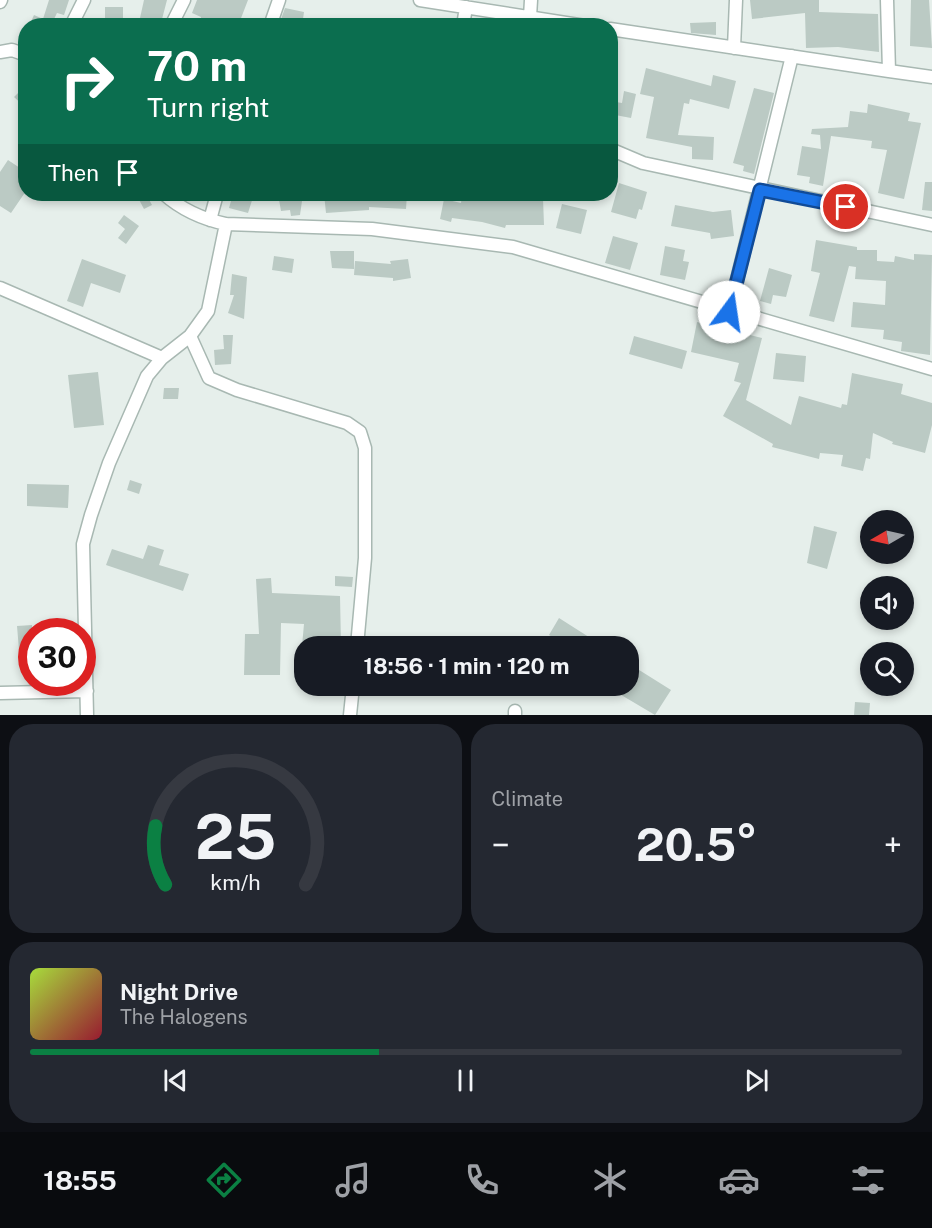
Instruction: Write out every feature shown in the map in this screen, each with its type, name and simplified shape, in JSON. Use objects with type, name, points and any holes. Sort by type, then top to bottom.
[{"type":"street","points":[[76,18],[84,0]]},
{"type":"street","points":[[175,18],[184,0]]},
{"type":"street","points":[[273,18],[279,0]]},
{"type":"street","points":[[420,0],[536,18]]},
{"type":"street","points":[[530,17],[531,0]]},
{"type":"street","points":[[734,48],[736,0]]},
{"type":"street","points":[[887,0],[889,70]]},
{"type":"street","points":[[464,18],[466,7]]},
{"type":"street","points":[[618,30],[932,77]]},
{"type":"street","points":[[0,52],[12,50],[18,52]]},
{"type":"street","points":[[729,312],[792,56]]},
{"type":"street","points":[[618,152],[643,163],[760,190],[932,225]]},
{"type":"street","points":[[172,201],[179,207],[226,224],[372,229],[513,247],[729,312],[932,369]]},
{"type":"street","points":[[210,220],[215,201]]},
{"type":"street","points":[[86,618],[84,544],[109,463],[147,375],[162,358],[190,336],[208,311],[226,224]]},
{"type":"street","points":[[0,288],[162,358]]},
{"type":"street","points":[[190,336],[209,378],[237,390],[347,423],[360,432],[365,448],[365,558],[358,636]]},
{"type":"street","points":[[0,693],[18,693]]},
{"type":"street","points":[[87,696],[87,715]]},
{"type":"street","points":[[350,715],[352,696]]},
{"type":"building","points":[[49,0],[69,0],[64,15],[57,13],[54,18],[43,18]]},
{"type":"building","points":[[144,0],[167,0],[162,18],[140,18]]},
{"type":"building","points":[[197,0],[248,0],[241,18],[201,18],[192,13]]},
{"type":"building","points":[[750,0],[819,0],[819,12],[878,14],[879,52],[838,47],[806,48],[805,13],[752,19]]},
{"type":"building","points":[[911,0],[929,0],[932,48],[910,46]]},
{"type":"building","points":[[105,7],[123,7],[123,18],[105,18]]},
{"type":"building","points":[[285,8],[304,12],[303,18],[281,18]]},
{"type":"building","points":[[716,22],[716,35],[691,33],[690,23]]},
{"type":"building","points":[[646,68],[711,86],[713,75],[736,81],[729,109],[690,99],[689,104],[684,103],[678,135],[714,137],[713,160],[692,159],[692,147],[646,138],[654,97],[640,94]]},
{"type":"building","points":[[754,88],[774,93],[754,174],[743,171],[744,166],[733,163]]},
{"type":"building","points":[[624,91],[636,94],[631,118],[618,116],[618,102],[622,103]]},
{"type":"building","points":[[868,104],[910,113],[908,121],[921,123],[904,199],[878,193],[887,150],[871,148],[872,141],[831,136],[823,186],[809,183],[810,177],[797,175],[802,146],[821,149],[820,135],[811,134],[812,129],[848,127],[850,111],[867,113]]},
{"type":"building","points":[[8,160],[18,167],[19,201],[11,213],[0,206],[0,172]]},
{"type":"building","points":[[925,182],[932,182],[932,211],[922,210]]},
{"type":"building","points":[[619,183],[647,192],[642,210],[639,209],[636,219],[611,212],[614,201],[618,201]]},
{"type":"building","points":[[140,201],[150,201],[152,205],[144,209]]},
{"type":"building","points":[[231,201],[252,201],[248,213],[229,208]]},
{"type":"building","points":[[279,201],[302,201],[300,215],[291,216],[290,210],[281,211]]},
{"type":"building","points":[[325,201],[407,201],[406,209],[369,207],[369,210],[326,213]]},
{"type":"building","points":[[444,201],[461,203],[461,201],[543,201],[544,225],[506,225],[505,228],[482,222],[452,218],[451,222],[440,219]]},
{"type":"building","points":[[562,204],[587,210],[581,234],[556,228]]},
{"type":"building","points":[[675,205],[713,212],[731,210],[734,236],[711,239],[710,233],[671,226]]},
{"type":"building","points":[[124,215],[139,226],[126,244],[118,238],[125,229],[118,223]]},
{"type":"building","points":[[613,236],[638,243],[630,270],[605,263]]},
{"type":"building","points":[[816,240],[857,247],[857,250],[877,250],[877,261],[894,262],[895,256],[914,260],[914,254],[932,255],[930,355],[901,351],[902,342],[883,339],[884,330],[851,327],[853,302],[885,305],[886,281],[855,279],[856,267],[849,266],[834,322],[809,316],[820,273],[811,271]]},
{"type":"building","points":[[665,246],[685,250],[683,261],[689,262],[685,280],[660,275]]},
{"type":"building","points":[[330,251],[354,251],[354,269],[332,268]]},
{"type":"building","points":[[274,256],[294,259],[292,273],[272,270]]},
{"type":"building","points":[[82,259],[126,275],[120,293],[91,283],[83,307],[67,301]]},
{"type":"building","points":[[408,259],[411,278],[393,281],[393,278],[354,275],[355,261],[391,264],[390,261]]},
{"type":"building","points":[[769,268],[792,275],[786,297],[773,295],[771,304],[760,301]]},
{"type":"building","points":[[232,274],[247,277],[244,319],[228,313],[234,295],[230,295]]},
{"type":"building","points":[[697,322],[762,338],[746,400],[791,425],[799,396],[841,408],[842,404],[847,405],[852,373],[903,384],[901,394],[932,403],[932,425],[925,453],[892,444],[893,442],[873,433],[870,459],[866,458],[863,471],[841,466],[843,455],[820,453],[819,459],[772,447],[773,444],[723,416],[741,383],[734,381],[739,363],[691,352]]},
{"type":"building","points":[[223,335],[233,335],[231,364],[215,365],[214,350],[224,349]]},
{"type":"building","points":[[634,336],[687,351],[682,369],[629,354]]},
{"type":"building","points":[[776,353],[806,356],[804,382],[773,379]]},
{"type":"building","points":[[98,372],[104,425],[74,428],[68,375]]},
{"type":"building","points":[[164,388],[179,388],[178,399],[163,399]]},
{"type":"building","points":[[130,480],[142,484],[139,494],[127,490]]},
{"type":"building","points":[[27,484],[69,485],[68,508],[27,506]]},
{"type":"building","points":[[814,526],[837,532],[827,569],[807,563]]},
{"type":"building","points":[[148,545],[164,550],[159,565],[189,574],[183,591],[106,565],[112,549],[143,559]]},
{"type":"building","points":[[335,576],[353,577],[352,587],[335,586]]},
{"type":"building","points":[[271,578],[272,593],[340,596],[341,636],[303,636],[304,624],[281,623],[280,675],[244,675],[245,634],[259,634],[256,579]]},
{"type":"building","points":[[559,618],[587,636],[551,636],[549,635]]},
{"type":"building","points":[[639,670],[671,690],[655,715],[623,696],[639,696]]},
{"type":"building","points":[[855,702],[870,703],[869,715],[854,715]]},
{"type":"route","points":[[729,312],[760,190],[846,207]]}]
